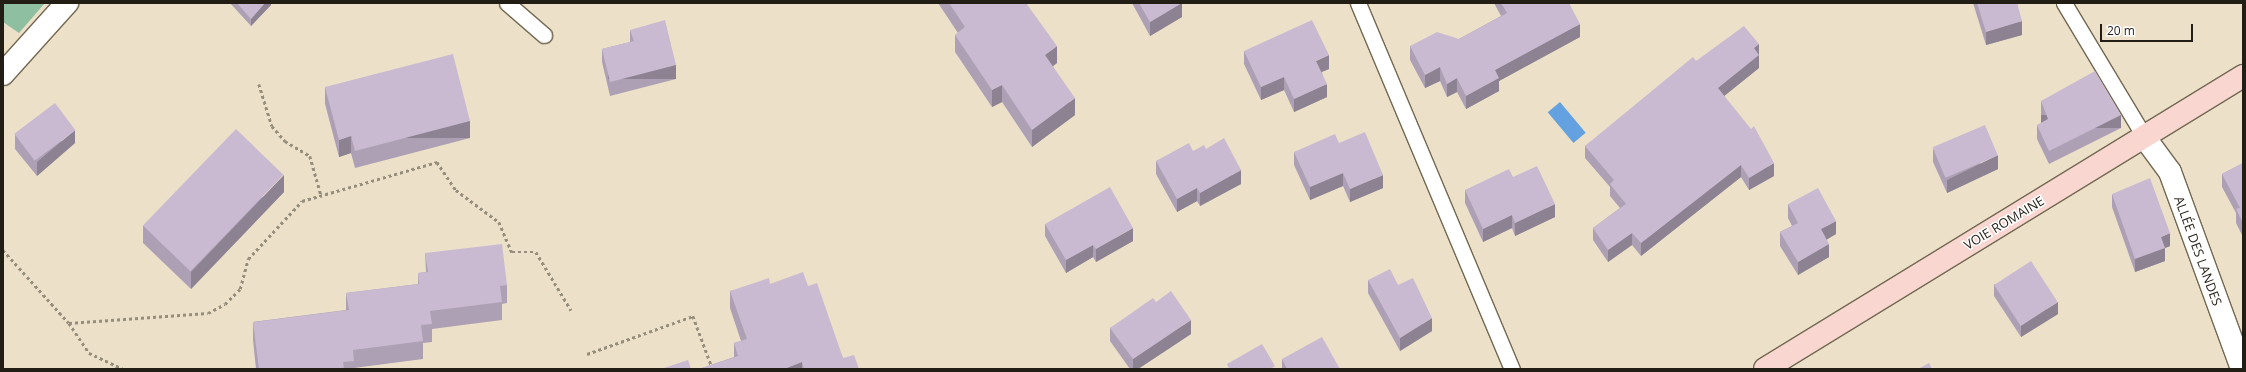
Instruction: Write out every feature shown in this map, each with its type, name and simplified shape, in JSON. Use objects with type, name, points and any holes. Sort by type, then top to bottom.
[{"type":"street","points":[[3,74],[67,3]]},
{"type":"street","name":"VOIE ROMAINE","points":[[1765,369],[2145,138],[2243,76]]},
{"type":"street","name":"ALLÉE DES LANDES","points":[[2145,138],[2170,172],[2242,369]]},
{"type":"lane","points":[[507,3],[544,34]]},
{"type":"lane","points":[[1358,3],[1512,369]]},
{"type":"lane","points":[[2064,3],[2145,138]]},
{"type":"path","points":[[259,84],[272,126],[285,141],[310,156],[321,195]]},
{"type":"path","points":[[69,323],[208,313],[225,304],[240,288],[248,259],[302,201],[437,162],[456,190],[499,222],[512,252],[536,252],[570,310]]},
{"type":"path","points":[[3,250],[69,323],[89,353],[123,369]]},
{"type":"path","points":[[587,354],[693,316],[712,368]]},
{"type":"green space","points":[[3,3],[45,3],[19,33],[3,22]]},
{"type":"water","points":[[1560,102],[1586,133],[1573,143],[1548,112]]},
{"type":"building","points":[[237,3],[265,3],[251,19]]},
{"type":"building","points":[[949,3],[1026,3],[1057,46],[1045,55],[1075,98],[1032,130],[1002,85],[992,90],[955,35],[965,27]]},
{"type":"building","points":[[1139,3],[1182,3],[1150,22]]},
{"type":"building","points":[[1501,3],[1569,3],[1580,24],[1495,70],[1499,78],[1466,96],[1457,78],[1447,84],[1440,67],[1425,75],[1410,46],[1437,32],[1459,39],[1507,13]]},
{"type":"building","points":[[1977,3],[2017,3],[2022,21],[1986,32]]},
{"type":"building","points":[[665,20],[676,65],[610,82],[602,49],[634,41],[630,30]]},
{"type":"building","points":[[1312,20],[1329,55],[1316,61],[1327,84],[1294,99],[1284,77],[1261,87],[1244,51]]},
{"type":"building","points":[[1744,26],[1759,44],[1754,48],[1759,55],[1718,88],[1751,129],[1754,126],[1774,163],[1749,178],[1741,165],[1641,243],[1632,233],[1608,250],[1593,228],[1626,204],[1610,184],[1614,180],[1585,146],[1693,57],[1696,61]]},
{"type":"building","points":[[453,54],[470,121],[355,151],[351,136],[339,140],[325,87]]},
{"type":"building","points":[[2095,71],[2121,115],[2049,151],[2037,125],[2048,119],[2041,101]]},
{"type":"building","points":[[55,103],[75,130],[35,161],[14,134]]},
{"type":"building","points":[[1985,125],[1998,155],[1945,178],[1933,147]]},
{"type":"building","points":[[236,129],[283,175],[190,271],[143,225]]},
{"type":"building","points":[[1365,132],[1383,175],[1350,189],[1343,173],[1310,187],[1294,152],[1335,134],[1339,143]]},
{"type":"building","points":[[1224,138],[1241,170],[1200,193],[1197,188],[1177,199],[1156,161],[1189,143],[1193,151],[1204,145],[1206,149]]},
{"type":"building","points":[[2243,163],[2243,223],[2236,209],[2240,208],[2222,174]]},
{"type":"building","points":[[1537,166],[1555,204],[1515,223],[1512,215],[1483,229],[1465,190],[1509,169],[1513,177]]},
{"type":"building","points":[[2150,178],[2170,233],[2161,237],[2165,248],[2135,259],[2112,194]]},
{"type":"building","points":[[1110,187],[1133,228],[1096,249],[1093,245],[1066,260],[1045,224]]},
{"type":"building","points":[[1818,188],[1836,221],[1821,229],[1829,244],[1798,262],[1780,232],[1798,223],[1788,204]]},
{"type":"building","points":[[502,244],[507,285],[500,286],[502,302],[430,311],[432,324],[421,325],[423,341],[353,350],[354,361],[343,362],[344,369],[259,369],[253,322],[349,310],[346,293],[419,284],[418,273],[428,272],[425,253]]},
{"type":"building","points":[[2031,261],[2058,302],[2021,326],[1994,285]]},
{"type":"building","points":[[1390,269],[1398,285],[1413,278],[1432,318],[1400,338],[1368,280]]},
{"type":"building","points":[[803,272],[808,286],[817,283],[843,358],[854,355],[859,369],[804,369],[802,362],[784,369],[699,369],[738,356],[734,343],[747,339],[730,291],[769,278],[770,284]]},
{"type":"building","points":[[1171,291],[1191,320],[1133,359],[1110,328],[1153,298],[1156,302]]},
{"type":"building","points":[[1322,337],[1340,369],[1287,369],[1282,359]]},
{"type":"building","points":[[1262,344],[1275,366],[1271,369],[1229,369],[1227,364]]},
{"type":"building","points":[[688,360],[691,369],[661,369]]},
{"type":"building","points":[[1929,363],[1932,369],[1918,369]]}]
